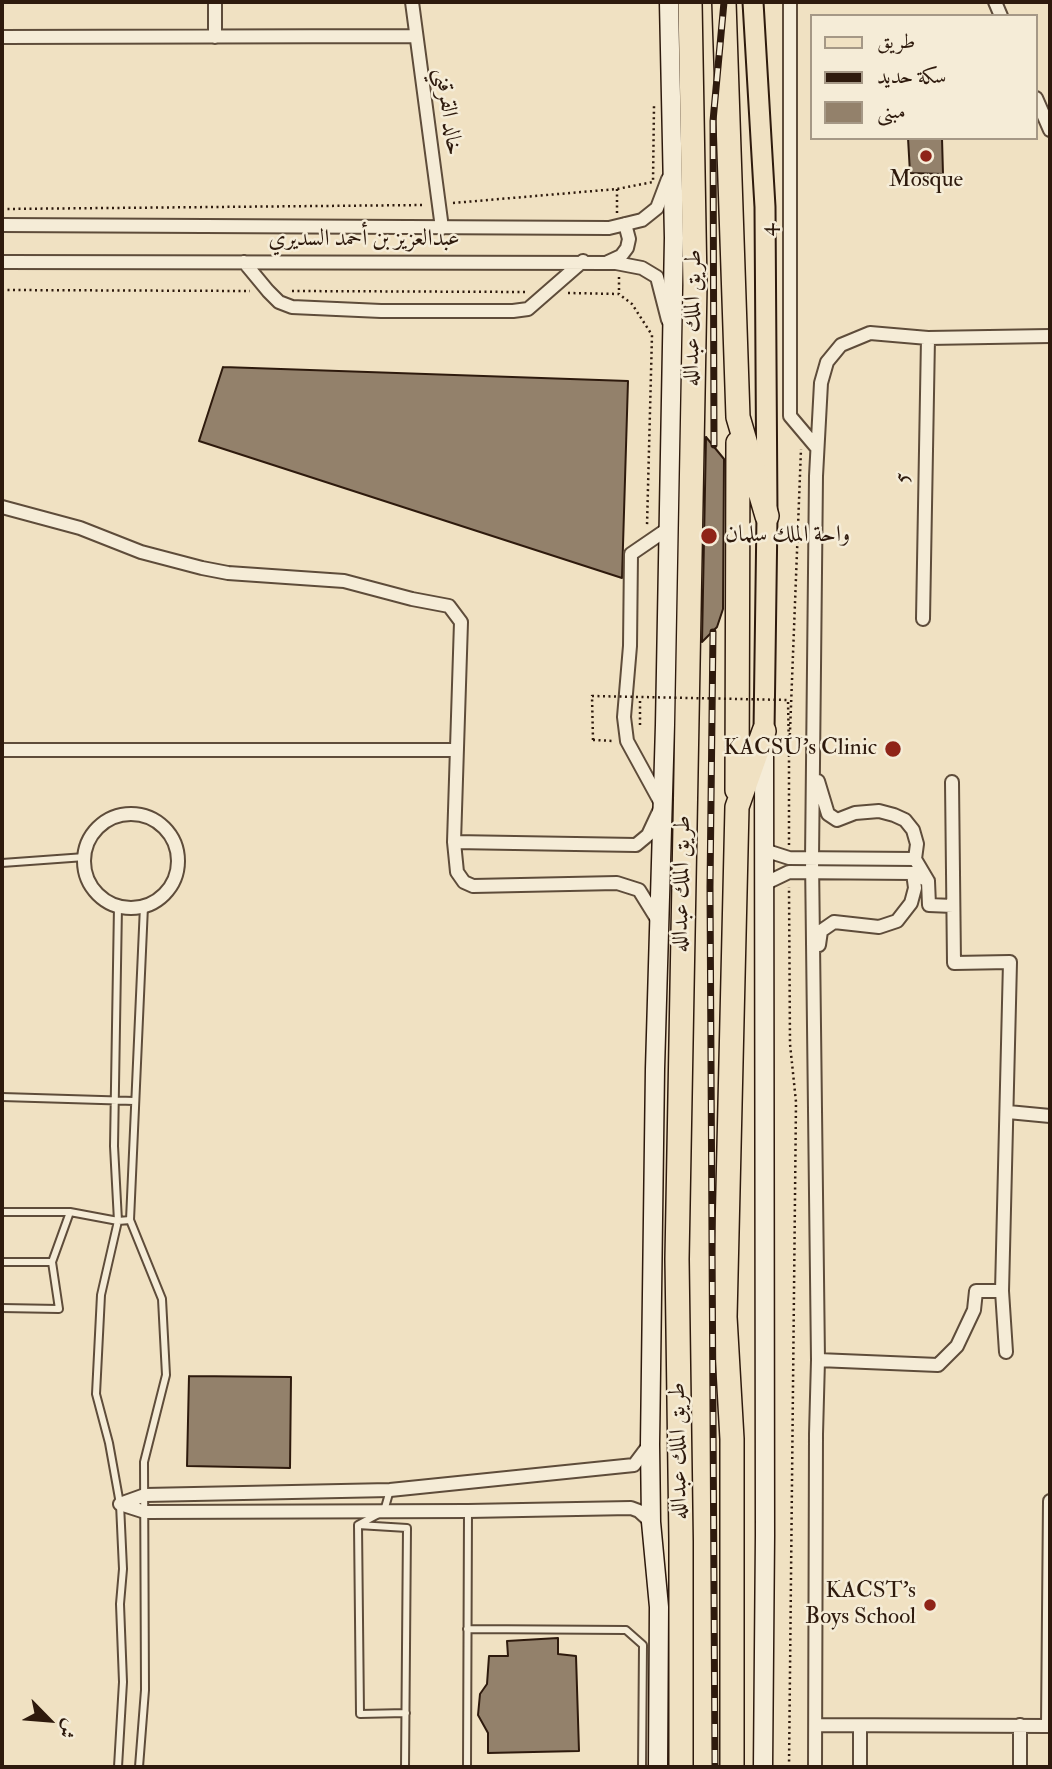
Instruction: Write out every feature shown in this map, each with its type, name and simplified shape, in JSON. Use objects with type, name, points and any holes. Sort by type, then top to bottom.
[{"type":"highway","name":"طريق الملك عبدالله","points":[[681,1767],[677,1259],[695,285],[690,2]]},
{"type":"highway","name":"طريق الملك عبدالله","points":[[724,2],[738,417],[766,516]]},
{"type":"highway","points":[[732,1767],[732,1439],[725,1317],[737,807],[738,417]]},
{"type":"highway","points":[[737,807],[764,731]]},
{"type":"main road","points":[[658,1767],[659,1607],[651,1522],[650,1444],[655,1069],[672,340],[673,162],[669,2]]},
{"type":"main road","points":[[753,2],[765,207],[763,1767]]},
{"type":"street","points":[[215,2],[215,37]]},
{"type":"street","name":"خالد القرقني","points":[[412,2],[442,228]]},
{"type":"street","name":"4","points":[[790,2],[790,416],[817,449]]},
{"type":"street","points":[[2,37],[416,36]]},
{"type":"street","points":[[1038,103],[1050,130]]},
{"type":"street","name":"عبدالعزيز بن أحمد السديري","points":[[2,225],[609,228],[621,219],[642,220],[657,208],[673,162]]},
{"type":"street","points":[[607,262],[621,256],[627,248],[629,239],[621,219]]},
{"type":"street","points":[[244,262],[279,302],[292,307],[381,311],[513,311],[528,309],[583,261]]},
{"type":"street","name":"عبدالعزيز بن أحمد السديري","points":[[2,262],[607,262],[642,268],[657,277],[672,340]]},
{"type":"street","points":[[816,1767],[818,1360],[812,859],[817,449],[821,383],[827,362],[841,345],[870,333],[928,338],[1050,336]]},
{"type":"street","name":"5","points":[[923,619],[928,338]]},
{"type":"street","points":[[2,506],[80,528],[141,552],[202,568],[228,573],[344,581],[412,600],[449,606],[461,622],[454,842],[457,872],[464,881],[473,886],[617,883],[639,890],[659,922]]},
{"type":"street","points":[[454,842],[636,845],[648,835],[662,805],[627,741],[624,717],[630,646],[631,554],[669,528]]},
{"type":"street","points":[[2,750],[457,750]]},
{"type":"street","points":[[813,760],[828,814],[837,820],[855,813],[879,811],[905,820],[913,830],[917,845],[915,859],[928,881],[929,905],[953,906]]},
{"type":"street","points":[[953,782],[954,963],[1010,962],[1002,1291],[1006,1352]]},
{"type":"street","points":[[137,814],[151,818],[163,826],[173,838],[178,852],[177,871],[169,889],[144,906],[131,908],[106,901],[96,892],[89,882],[85,857],[88,842],[96,830],[108,820],[137,814]]},
{"type":"street","points":[[764,850],[789,865],[812,872],[913,873],[928,881]]},
{"type":"street","points":[[764,884],[789,865],[812,859],[915,859]]},
{"type":"street","points":[[813,980],[821,931],[834,922],[879,927],[897,921],[911,903],[915,888],[913,873]]},
{"type":"street","points":[[1008,1112],[1050,1116]]},
{"type":"street","points":[[818,1360],[938,1365],[957,1346],[974,1310],[976,1291],[1002,1291]]},
{"type":"street","points":[[120,1504],[145,1495],[390,1490],[634,1465],[650,1444]]},
{"type":"street","points":[[816,1725],[1048,1726],[1050,1501]]},
{"type":"street","points":[[120,1504],[145,1512],[631,1508],[639,1511],[651,1522]]},
{"type":"street","points":[[1020,1725],[1020,1767]]},
{"type":"street","points":[[860,1727],[860,1767]]},
{"type":"lane","points":[[2,863],[85,857]]},
{"type":"lane","points":[[118,906],[114,1100],[118,1221],[101,1295],[96,1394],[109,1443],[120,1504],[123,1682],[118,1767]]},
{"type":"lane","points":[[139,1767],[145,1690],[144,1462],[166,1375],[162,1299],[130,1220],[144,906]]},
{"type":"lane","points":[[2,1097],[134,1101]]},
{"type":"lane","points":[[2,1212],[70,1212],[118,1221],[130,1220]]},
{"type":"lane","points":[[2,1308],[59,1309],[52,1262],[70,1212]]},
{"type":"lane","points":[[2,1262],[52,1262]]},
{"type":"lane","points":[[358,1525],[384,1511],[390,1490]]},
{"type":"lane","points":[[467,1767],[468,1511]]},
{"type":"lane","points":[[358,1525],[359,1714],[406,1713]]},
{"type":"lane","points":[[358,1525],[407,1528],[405,1767]]},
{"type":"lane","points":[[467,1629],[626,1630],[643,1645],[642,1767]]},
{"type":"path","points":[[2,209],[439,204],[653,183],[654,99]]},
{"type":"path","points":[[617,188],[621,219]]},
{"type":"path","points":[[789,752],[802,429]]},
{"type":"path","points":[[627,741],[593,740],[592,696],[788,700],[790,1044],[796,1115],[789,1767]]},
{"type":"building","name":"Mosque","points":[[908,140],[942,140],[943,174],[910,173]]},
{"type":"building","points":[[223,367],[628,381],[622,578],[199,441]]},
{"type":"building","points":[[706,437],[724,459],[723,609],[717,627],[702,642]]},
{"type":"building","points":[[189,1376],[291,1377],[290,1468],[187,1466]]},
{"type":"building","points":[[558,1638],[558,1654],[576,1656],[579,1751],[488,1753],[488,1733],[478,1715],[480,1694],[487,1684],[489,1656],[508,1656],[507,1641]]},
{"type":"railway","points":[[714,445],[713,121],[724,2]]},
{"type":"railway","points":[[713,632],[710,887],[715,1767]]},
{"type":"place","name":"Mosque","points":[[926,156]]},
{"type":"place","name":"واحة الملك سلمان","points":[[709,536]]},
{"type":"place","name":"KACSU's Clinic","points":[[893,749]]},
{"type":"place","name":"KACST's Boys School","points":[[930,1605]]}]
